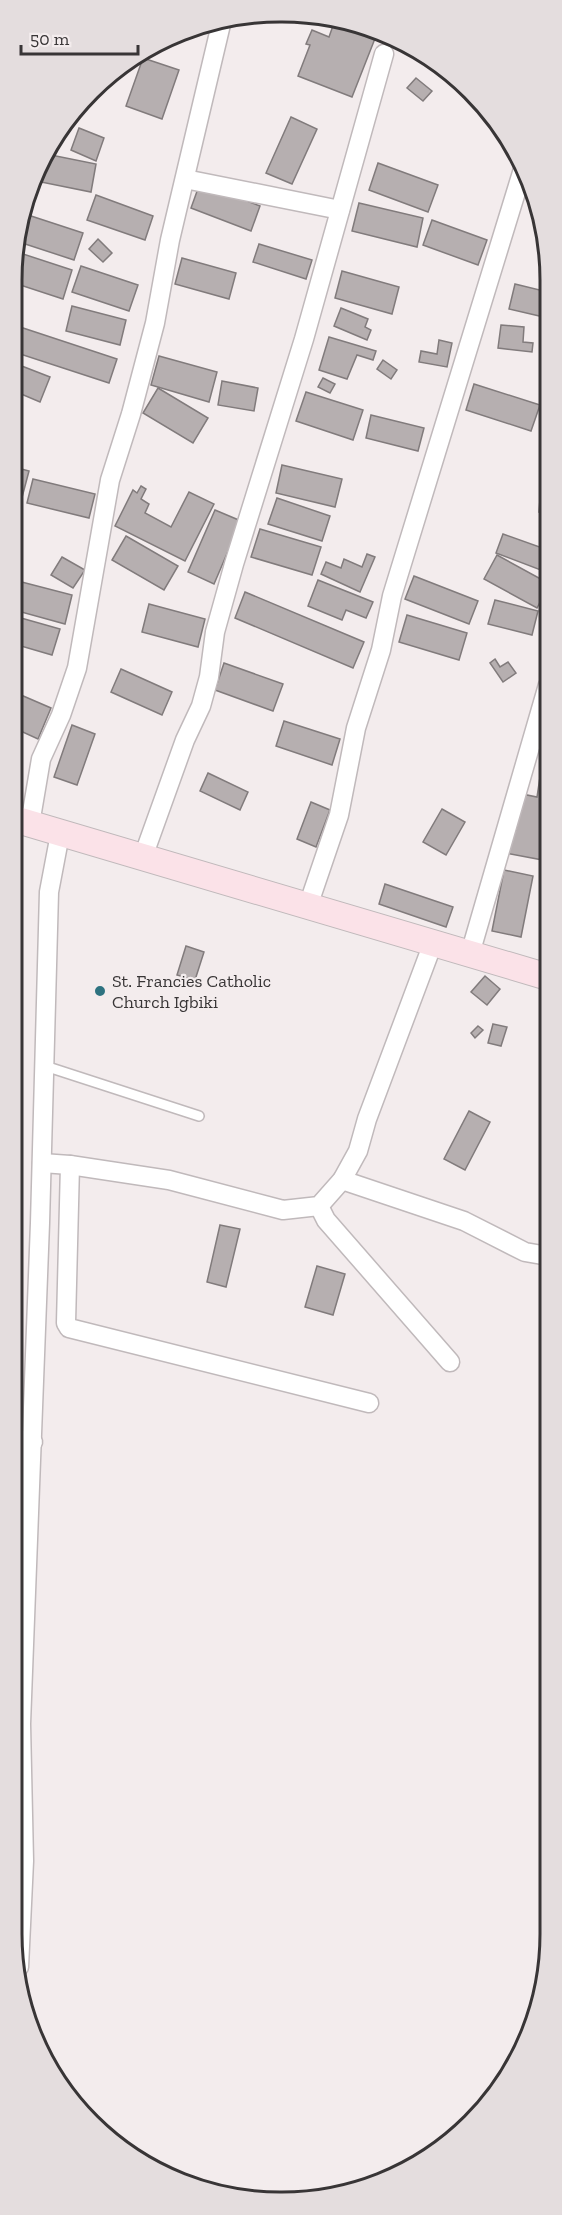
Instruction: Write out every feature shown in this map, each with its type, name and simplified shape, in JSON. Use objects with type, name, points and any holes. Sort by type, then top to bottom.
[{"type":"street","points":[[220,30],[170,240],[152,334],[131,414],[110,480],[77,668],[61,715],[41,759],[22,822],[540,975]]},
{"type":"street","points":[[143,857],[185,740],[201,706],[209,677],[215,632],[234,564],[304,339],[384,54]]},
{"type":"street","points":[[185,179],[340,210]]},
{"type":"street","points":[[309,906],[339,815],[356,728],[381,650],[392,596],[519,181]]},
{"type":"street","points":[[470,954],[540,713]]},
{"type":"street","points":[[22,1700],[33,1442],[49,892],[60,834]]},
{"type":"street","points":[[42,1163],[169,1180],[283,1210],[318,1206],[342,1180],[358,1151],[371,1109],[433,943]]},
{"type":"street","points":[[70,1165],[66,1323],[69,1328],[369,1403]]},
{"type":"street","points":[[342,1180],[464,1221],[525,1252],[540,1255]]},
{"type":"street","points":[[318,1206],[326,1220],[450,1362]]},
{"type":"street","points":[[22,1440],[33,1442]]},
{"type":"street","points":[[22,1770],[24,1862],[22,1904]]},
{"type":"lane","points":[[45,1066],[199,1116]]},
{"type":"building","points":[[332,27],[374,40],[352,97],[298,76],[310,45],[306,44],[312,30],[329,37]]},
{"type":"building","points":[[148,60],[179,70],[162,119],[126,106],[141,64]]},
{"type":"building","points":[[416,78],[432,91],[423,101],[407,88]]},
{"type":"building","points":[[291,117],[317,129],[292,184],[266,173]]},
{"type":"building","points":[[79,128],[104,138],[96,161],[71,150]]},
{"type":"building","points":[[55,156],[96,164],[91,192],[42,182]]},
{"type":"building","points":[[378,163],[438,185],[428,212],[369,190]]},
{"type":"building","points":[[200,183],[260,206],[251,231],[191,208]]},
{"type":"building","points":[[96,195],[153,216],[145,240],[87,220]]},
{"type":"building","points":[[359,203],[423,218],[417,247],[352,231]]},
{"type":"building","points":[[31,216],[83,233],[74,260],[25,244]]},
{"type":"building","points":[[432,220],[487,240],[478,265],[423,245]]},
{"type":"building","points":[[98,239],[112,253],[103,262],[89,249]]},
{"type":"building","points":[[259,244],[312,260],[306,279],[253,262]]},
{"type":"building","points":[[24,254],[72,270],[63,299],[22,286]]},
{"type":"building","points":[[182,258],[236,273],[229,299],[175,284]]},
{"type":"building","points":[[81,266],[138,285],[129,311],[72,292]]},
{"type":"building","points":[[342,271],[399,287],[392,314],[335,298]]},
{"type":"building","points":[[515,284],[540,290],[540,316],[509,309]]},
{"type":"building","points":[[72,306],[126,320],[120,345],[66,331]]},
{"type":"building","points":[[341,308],[368,319],[365,327],[371,330],[367,340],[334,326]]},
{"type":"building","points":[[501,325],[524,327],[523,342],[533,343],[532,352],[498,348]]},
{"type":"building","points":[[22,328],[117,359],[109,383],[22,355]]},
{"type":"building","points":[[329,337],[376,351],[373,360],[357,355],[347,379],[319,370]]},
{"type":"building","points":[[439,340],[452,343],[447,367],[419,362],[421,351],[437,354]]},
{"type":"building","points":[[159,356],[217,372],[209,402],[151,385]]},
{"type":"building","points":[[383,360],[397,370],[391,379],[377,369]]},
{"type":"building","points":[[22,366],[50,377],[40,402],[22,394]]},
{"type":"building","points":[[323,378],[335,384],[330,393],[318,387]]},
{"type":"building","points":[[222,381],[258,388],[254,411],[218,405]]},
{"type":"building","points":[[474,384],[540,405],[531,431],[466,410]]},
{"type":"building","points":[[158,388],[208,418],[193,443],[143,413]]},
{"type":"building","points":[[306,392],[363,410],[353,440],[296,421]]},
{"type":"building","points":[[371,415],[424,428],[418,451],[366,438]]},
{"type":"building","points":[[282,465],[342,479],[335,507],[276,493]]},
{"type":"building","points":[[22,469],[29,471],[22,497]]},
{"type":"building","points":[[33,479],[95,494],[89,518],[27,503]]},
{"type":"building","points":[[141,486],[146,489],[141,499],[149,504],[145,513],[171,527],[189,492],[214,504],[185,561],[115,526],[133,490],[137,493]]},
{"type":"building","points":[[277,498],[330,516],[322,541],[268,524]]},
{"type":"building","points":[[215,510],[241,521],[214,584],[188,572]]},
{"type":"building","points":[[260,529],[321,547],[312,575],[251,557]]},
{"type":"building","points":[[503,534],[540,547],[540,570],[496,553]]},
{"type":"building","points":[[126,536],[178,566],[164,590],[112,560]]},
{"type":"building","points":[[367,554],[375,557],[360,592],[321,574],[326,562],[341,568],[344,559],[362,567]]},
{"type":"building","points":[[497,555],[540,579],[540,602],[537,608],[484,579]]},
{"type":"building","points":[[62,557],[85,570],[73,588],[51,575]]},
{"type":"building","points":[[414,576],[478,601],[469,624],[405,599]]},
{"type":"building","points":[[318,580],[373,602],[366,618],[346,610],[342,620],[308,606]]},
{"type":"building","points":[[22,582],[72,595],[65,624],[22,612]]},
{"type":"building","points":[[245,592],[364,642],[353,668],[235,618]]},
{"type":"building","points":[[495,600],[538,611],[532,635],[488,624]]},
{"type":"building","points":[[149,604],[205,619],[198,647],[142,632]]},
{"type":"building","points":[[407,615],[467,633],[459,660],[399,642]]},
{"type":"building","points":[[22,618],[60,629],[52,655],[22,646]]},
{"type":"building","points":[[495,659],[500,667],[508,662],[516,673],[503,682],[490,663]]},
{"type":"building","points":[[224,663],[283,684],[273,711],[215,690]]},
{"type":"building","points":[[121,669],[172,692],[162,715],[111,692]]},
{"type":"building","points":[[22,695],[51,708],[38,739],[22,732]]},
{"type":"building","points":[[284,721],[340,739],[332,765],[276,746]]},
{"type":"building","points":[[72,725],[95,734],[77,785],[54,777]]},
{"type":"building","points":[[208,773],[248,792],[240,810],[200,791]]},
{"type":"building","points":[[540,777],[540,860],[505,853],[509,829],[516,830],[522,794],[537,797]]},
{"type":"building","points":[[311,802],[330,810],[316,847],[297,839]]},
{"type":"building","points":[[442,809],[465,822],[446,855],[423,842]]},
{"type":"building","points":[[504,870],[533,876],[521,937],[492,931]]},
{"type":"building","points":[[385,884],[453,907],[446,927],[379,904]]},
{"type":"building","points":[[186,946],[204,952],[195,980],[177,975]]},
{"type":"building","points":[[485,976],[500,989],[487,1005],[471,992]]},
{"type":"building","points":[[493,1024],[507,1027],[501,1046],[488,1043]]},
{"type":"building","points":[[478,1026],[483,1030],[475,1038],[471,1033]]},
{"type":"building","points":[[469,1111],[490,1122],[465,1170],[444,1159]]},
{"type":"building","points":[[220,1225],[240,1229],[226,1287],[207,1282]]},
{"type":"building","points":[[317,1266],[345,1274],[333,1315],[305,1307]]},
{"type":"place","name":"St. Francies Catholic Church Igbiki","points":[[100,991]]}]
